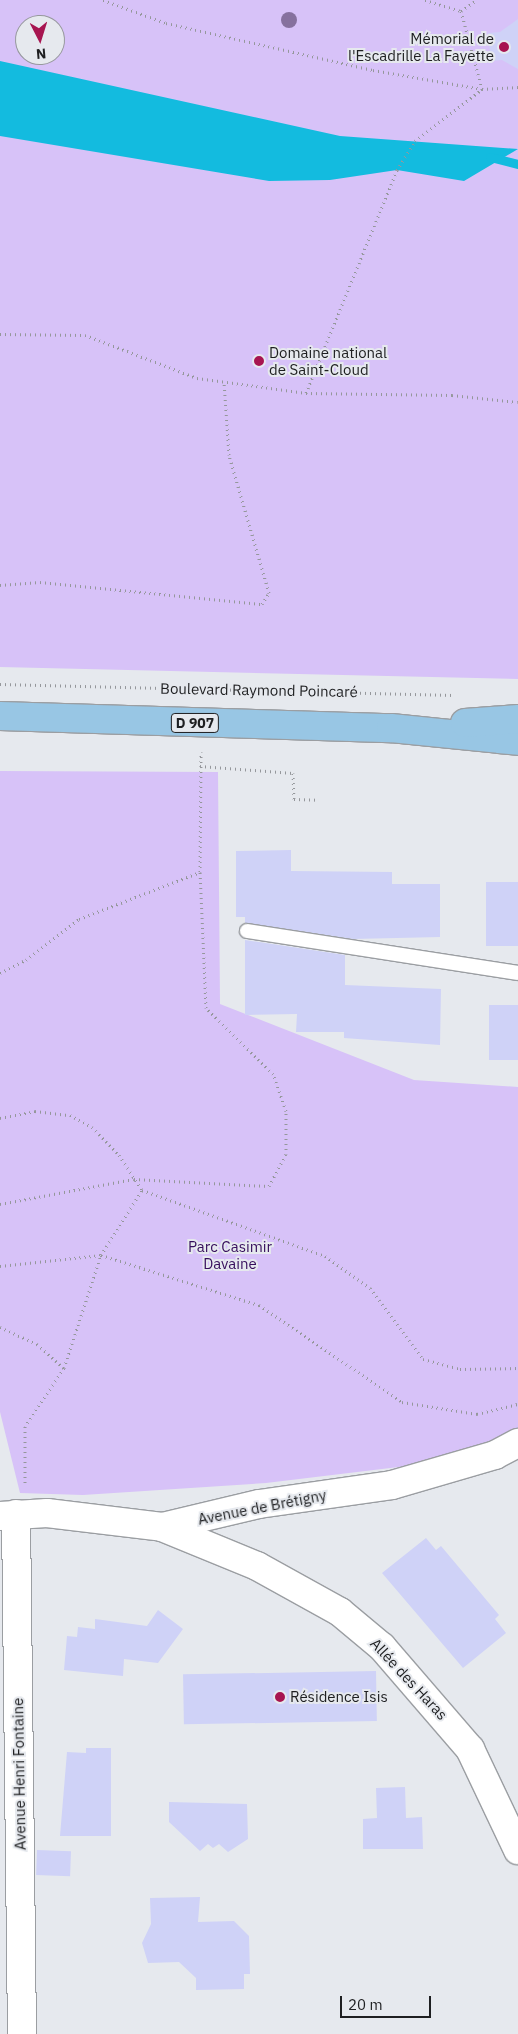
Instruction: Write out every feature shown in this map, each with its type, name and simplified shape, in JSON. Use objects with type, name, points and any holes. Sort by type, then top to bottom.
[{"type":"main road","name":"D 907","points":[[0,716],[391,728],[518,741]]},
{"type":"main road","name":"D 907","points":[[391,728],[518,719]]},
{"type":"street","name":"Avenue de Brétigny","points":[[8,1515],[162,1527],[260,1504],[392,1485],[495,1455],[518,1443]]},
{"type":"street","name":"Avenue Henri Fontaine","points":[[8,1515],[22,2034]]},
{"type":"street","name":"Allée des Haras","points":[[162,1527],[258,1566],[340,1612],[382,1647],[470,1749],[518,1850]]},
{"type":"lane","points":[[247,931],[518,973]]},
{"type":"path","points":[[103,0],[166,23],[482,89],[518,87]]},
{"type":"path","points":[[425,0],[461,11]]},
{"type":"path","points":[[461,11],[477,0]]},
{"type":"path","points":[[461,11],[482,89]]},
{"type":"path","points":[[306,393],[397,170],[415,141],[482,89]]},
{"type":"path","points":[[0,334],[85,335],[198,378],[306,393],[452,396],[518,402]]},
{"type":"path","points":[[0,585],[40,582],[262,604],[269,593],[228,455],[224,382]]},
{"type":"path","name":"Boulevard Raymond Poincaré","points":[[0,684],[458,695]]},
{"type":"path","points":[[0,1204],[134,1180],[269,1186],[286,1154],[286,1111],[273,1074],[206,1008],[200,872],[200,766],[293,773],[294,799],[318,800]]},
{"type":"path","points":[[0,973],[26,960],[79,920],[200,872]]},
{"type":"path","points":[[0,1118],[35,1111],[70,1114],[92,1127],[142,1190],[324,1256],[370,1288],[423,1359],[460,1369],[518,1368]]},
{"type":"path","points":[[8,1515],[26,1492],[24,1426],[64,1368],[101,1255],[142,1190]]},
{"type":"path","points":[[0,1266],[101,1255],[259,1304],[402,1402],[477,1414],[518,1404]]},
{"type":"path","points":[[0,1327],[37,1344],[64,1368]]},
{"type":"green space","name":"Domaine national de Saint-Cloud","points":[[0,0],[518,0],[518,679],[0,667]]},
{"type":"green space","name":"Parc Casimir Davaine","points":[[0,771],[218,772],[220,1004],[414,1080],[518,1087],[518,1435],[465,1459],[266,1483],[83,1495],[20,1493],[0,1412]]},
{"type":"water","points":[[0,61],[340,136],[518,149],[464,181],[397,170],[330,180],[269,181],[0,136]]},
{"type":"building","name":"Mémorial de l'Escadrille La Fayette","points":[[518,19],[518,69],[502,60],[491,61],[488,33],[500,32]]},
{"type":"building","points":[[291,850],[291,871],[392,872],[392,884],[440,884],[440,937],[353,939],[245,923],[245,917],[236,917],[236,851]]},
{"type":"building","points":[[486,882],[518,882],[518,946],[486,946]]},
{"type":"building","points":[[245,940],[345,955],[345,985],[441,989],[440,1045],[344,1038],[344,1032],[296,1032],[297,1014],[245,1015]]},
{"type":"building","points":[[489,1005],[518,1005],[518,1060],[489,1060]]},
{"type":"building","points":[[426,1538],[436,1550],[441,1546],[499,1615],[495,1619],[506,1633],[463,1668],[382,1573]]},
{"type":"building","points":[[158,1610],[183,1629],[158,1663],[124,1659],[123,1676],[64,1670],[67,1636],[77,1637],[78,1627],[95,1629],[95,1619],[147,1626]]},
{"type":"building","name":"Résidence Isis","points":[[376,1671],[377,1721],[184,1724],[183,1674]]},
{"type":"building","points":[[86,1748],[111,1748],[111,1836],[60,1836],[67,1752],[86,1753]]},
{"type":"building","points":[[405,1787],[406,1818],[422,1817],[423,1849],[363,1849],[363,1819],[377,1818],[376,1788]]},
{"type":"building","points":[[169,1802],[247,1804],[248,1839],[228,1852],[219,1844],[213,1848],[208,1844],[200,1851],[169,1822]]},
{"type":"building","points":[[37,1850],[71,1851],[70,1876],[36,1875]]},
{"type":"building","points":[[200,1897],[198,1922],[234,1921],[249,1936],[250,1974],[244,1974],[244,1989],[196,1990],[196,1978],[179,1962],[148,1963],[142,1943],[151,1924],[150,1898]]},
{"type":"waterway","points":[[490,157],[518,164]]},
{"type":"place","name":"Mémorial de l'Escadrille La Fayette","points":[[504,47]]},
{"type":"place","name":"Domaine national de Saint-Cloud","points":[[259,361]]},
{"type":"place","name":"Résidence Isis","points":[[280,1697]]}]
